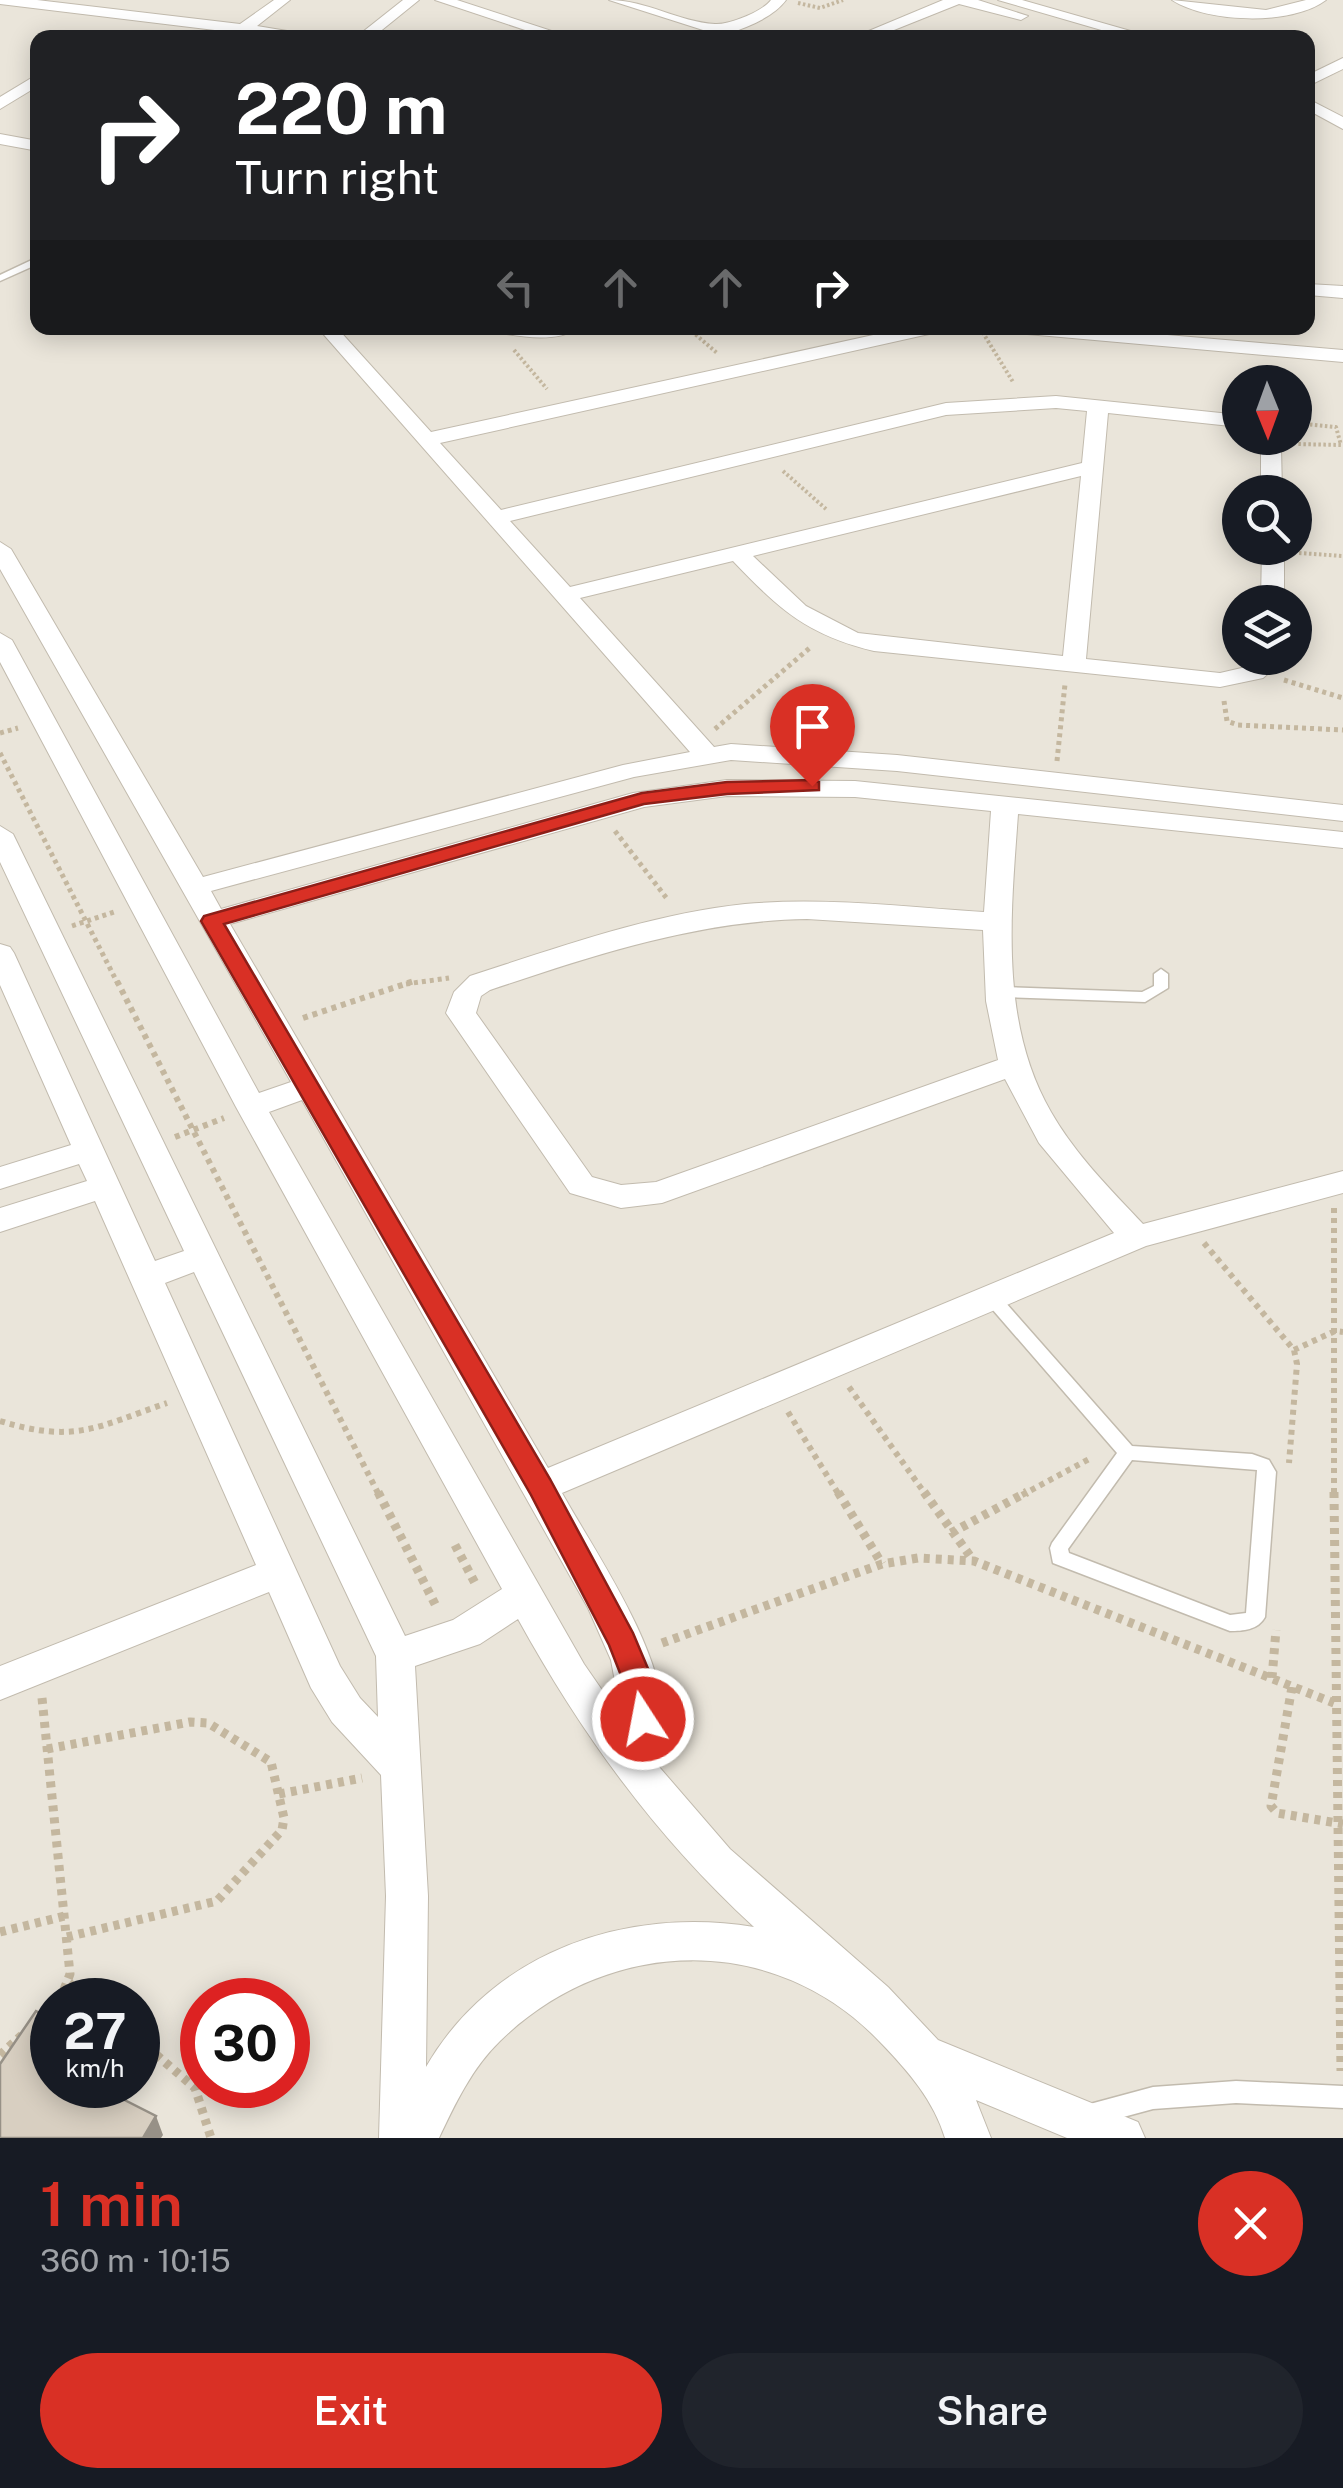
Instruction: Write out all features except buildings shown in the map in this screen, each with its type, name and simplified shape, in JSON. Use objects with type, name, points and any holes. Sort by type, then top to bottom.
[{"type":"street","points":[[0,0],[260,30]]},
{"type":"street","points":[[244,28],[283,0]]},
{"type":"street","points":[[373,30],[412,0]]},
{"type":"street","points":[[442,0],[540,30]]},
{"type":"street","points":[[616,0],[720,30],[772,10],[779,0]]},
{"type":"street","points":[[879,30],[958,0],[1073,30]]},
{"type":"street","points":[[1005,0],[1118,30]]},
{"type":"street","points":[[1178,0],[1234,14],[1266,16],[1293,12],[1319,0]]},
{"type":"street","points":[[0,22],[31,4]]},
{"type":"street","points":[[114,30],[137,16]]},
{"type":"street","points":[[892,25],[910,30]]},
{"type":"street","points":[[1315,80],[1343,63]]},
{"type":"street","points":[[0,104],[30,86]]},
{"type":"street","points":[[1315,88],[1343,104]]},
{"type":"street","points":[[1315,108],[1343,124]]},
{"type":"street","points":[[0,138],[30,144]]},
{"type":"street","points":[[1315,290],[1343,292]]},
{"type":"street","points":[[333,335],[703,748]]},
{"type":"street","points":[[430,439],[897,335]]},
{"type":"street","points":[[1107,335],[1343,356]]},
{"type":"street","points":[[498,517],[946,409],[1025,402],[1222,420]]},
{"type":"street","points":[[1071,663],[1098,406]]},
{"type":"street","points":[[568,594],[1092,468]]},
{"type":"street","points":[[0,549],[540,1487],[628,1656],[637,1678],[643,1719],[625,1758]]},
{"type":"street","points":[[738,553],[802,618],[828,632],[874,644],[1220,680],[1244,675]]},
{"type":"street","points":[[0,623],[35,613]]},
{"type":"street","points":[[0,640],[130,913],[251,1108],[570,1676],[625,1758],[694,1840],[926,2057],[968,2138]]},
{"type":"street","points":[[192,888],[703,748],[898,764],[1343,814]]},
{"type":"street","points":[[211,921],[600,810],[684,792],[770,786],[856,789],[1343,840]]},
{"type":"street","points":[[1220,799],[1243,828]]},
{"type":"street","points":[[1005,806],[997,922],[1001,992],[1014,1065],[1033,1108],[1060,1151],[1137,1237]]},
{"type":"street","points":[[0,834],[395,1656],[407,1896],[402,2138]]},
{"type":"street","points":[[283,864],[302,895]]},
{"type":"street","points":[[997,922],[806,912],[747,913],[684,921],[480,983],[462,1002],[461,1013],[581,1185],[605,1197],[634,1199],[662,1192],[1014,1065]]},
{"type":"street","points":[[0,953],[325,1676],[346,1710],[403,1770]]},
{"type":"street","points":[[251,1108],[307,1087]]},
{"type":"street","points":[[0,1178],[90,1150]]},
{"type":"street","points":[[540,1487],[1137,1237],[1339,1183]]},
{"type":"street","points":[[3,1208],[106,1186]]},
{"type":"street","points":[[147,1276],[204,1256]]},
{"type":"street","points":[[0,1682],[281,1571]]},
{"type":"street","points":[[395,1656],[466,1632],[526,1593]]},
{"type":"street","points":[[416,2138],[429,2100],[480,2026],[549,1974],[627,1944],[710,1937],[743,1944],[792,1955],[866,1997]]},
{"type":"street","points":[[926,2057],[1122,2138]]},
{"type":"lane","points":[[0,278],[30,264]]},
{"type":"lane","points":[[1001,992],[1145,996],[1161,988],[1161,974]]},
{"type":"lane","points":[[992,1298],[1123,1448],[1252,1460],[1263,1465],[1267,1472],[1257,1599],[1255,1616],[1250,1620],[1230,1623],[1060,1558],[1059,1548],[1123,1448]]},
{"type":"lane","points":[[1075,2119],[1153,2098],[1236,2092],[1342,2097]]},
{"type":"path","points":[[789,0],[821,8],[843,0]]},
{"type":"path","points":[[528,335],[515,345],[513,353],[566,408]]},
{"type":"path","points":[[696,335],[736,370]]},
{"type":"path","points":[[984,335],[1025,402]]},
{"type":"path","points":[[1312,425],[1336,427],[1341,445],[1312,443]]},
{"type":"path","points":[[763,453],[846,527]]},
{"type":"path","points":[[1312,553],[1343,556]]},
{"type":"path","points":[[703,748],[828,632]]},
{"type":"path","points":[[1054,782],[1071,663]]},
{"type":"path","points":[[1283,675],[1298,690],[1336,693],[1343,698]]},
{"type":"path","points":[[1220,680],[1228,721],[1234,724],[1343,730]]},
{"type":"path","points":[[15,712],[23,727]]},
{"type":"path","points":[[0,753],[432,1603],[446,1612]]},
{"type":"path","points":[[600,810],[684,921]]},
{"type":"path","points":[[111,894],[130,913]]},
{"type":"path","points":[[46,934],[130,913]]},
{"type":"path","points":[[273,1028],[414,980],[459,978],[480,983]]},
{"type":"path","points":[[150,1146],[251,1108]]},
{"type":"path","points":[[1339,1183],[1340,1646],[1334,1703],[1340,1824],[1342,2097]]},
{"type":"path","points":[[1188,1224],[1294,1350],[1297,1364],[1288,1482]]},
{"type":"path","points":[[1294,1350],[1339,1332]]},
{"type":"path","points":[[833,1365],[974,1561]]},
{"type":"path","points":[[774,1389],[882,1564]]},
{"type":"path","points":[[0,1421],[42,1434],[78,1433],[199,1392]]},
{"type":"path","points":[[951,1532],[1123,1448]]},
{"type":"path","points":[[450,1535],[477,1587],[477,1596]]},
{"type":"path","points":[[628,1656],[882,1564],[918,1558],[974,1561],[1334,1703]]},
{"type":"path","points":[[1272,1678],[1277,1620]]},
{"type":"path","points":[[39,1667],[69,1978]]},
{"type":"path","points":[[1292,1687],[1271,1806],[1280,1814],[1340,1824]]},
{"type":"path","points":[[48,1749],[199,1722],[271,1762],[280,1794],[282,1830],[217,1901],[201,1908],[67,1937]]},
{"type":"path","points":[[280,1794],[403,1770]]},
{"type":"path","points":[[0,1932],[65,1916]]},
{"type":"path","points":[[0,2055],[30,2027]]},
{"type":"path","points":[[160,2057],[192,2084],[210,2138]]},
{"type":"shaded area","points":[[0,0],[1343,0],[1343,2138],[0,2138]]},
{"type":"route","points":[[643,1719],[637,1678],[622,1642],[540,1487],[211,921],[642,798],[727,788],[812,786]]}]
